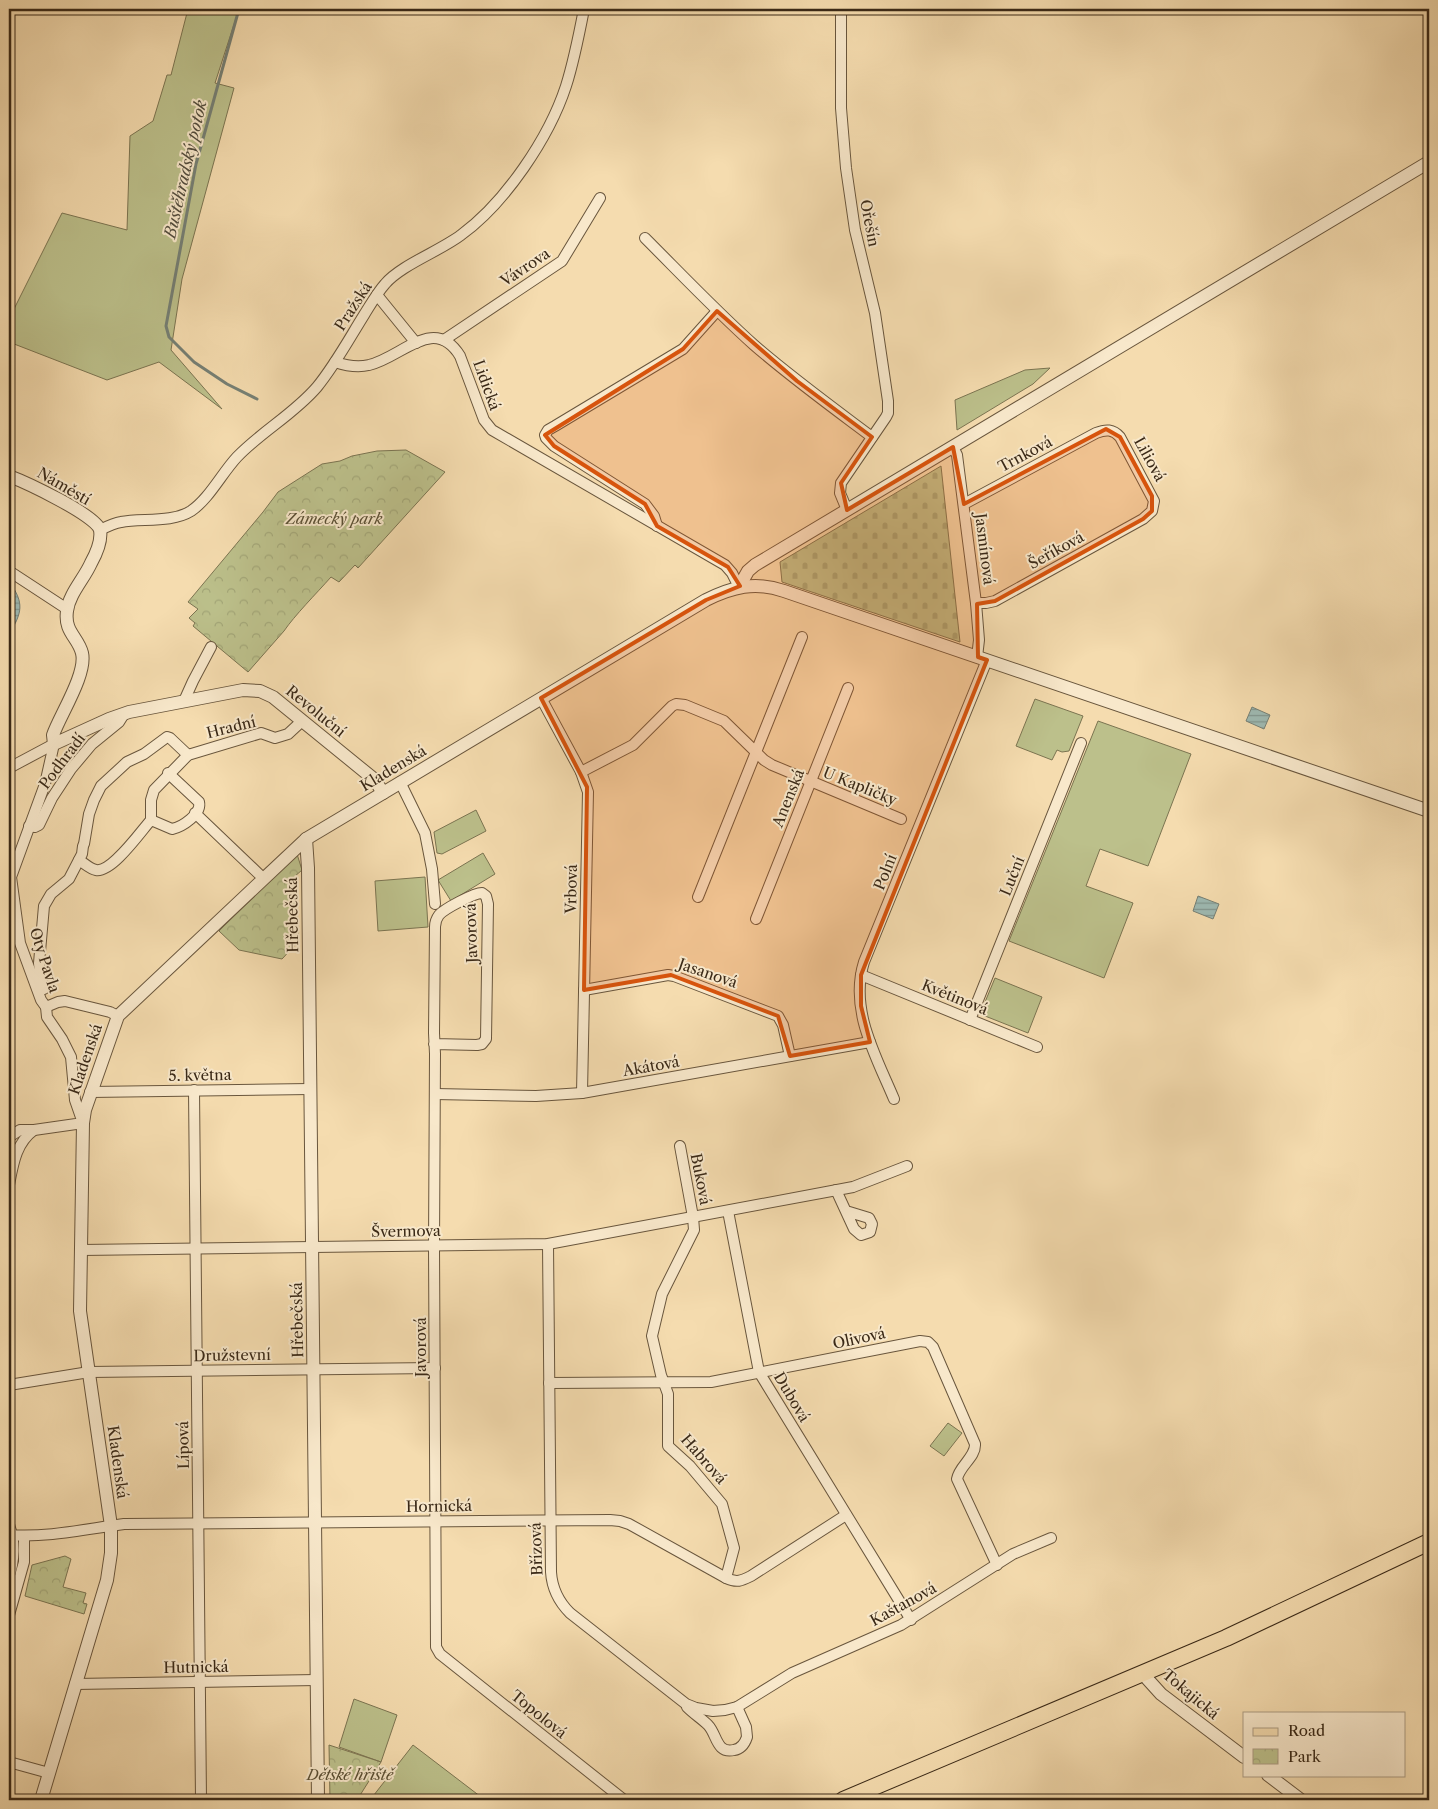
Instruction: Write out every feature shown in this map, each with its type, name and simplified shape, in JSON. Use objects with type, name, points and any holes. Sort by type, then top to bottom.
[{"type":"main road","points":[[843,1800],[1226,1638],[1289,1610],[1429,1542]]},
{"type":"street","name":"Pražská","points":[[100,530],[119,522],[145,521],[170,517],[186,514],[192,510],[242,452],[308,397],[336,362],[377,295],[393,276],[463,235],[491,209],[512,184],[543,134],[563,94],[578,41],[584,9]]},
{"type":"street","name":"Ořešín","points":[[841,9],[841,108],[846,168],[855,230],[875,312],[888,401],[888,413],[841,484],[840,493],[847,510]]},
{"type":"street","points":[[739,587],[748,572],[755,565],[1429,162]]},
{"type":"street","name":"Vávrova","points":[[444,340],[558,264],[564,258],[600,198]]},
{"type":"street","points":[[645,238],[717,311],[796,381],[872,437]]},
{"type":"street","points":[[377,295],[416,343]]},
{"type":"street","points":[[657,526],[654,516],[645,504],[554,446],[545,435],[554,426],[681,351],[717,311]]},
{"type":"street","points":[[336,362],[350,366],[371,365],[430,338],[444,340]]},
{"type":"street","name":"Lidická","points":[[444,340],[460,356],[484,420],[492,430],[725,565],[732,573],[739,587]]},
{"type":"street","name":"Trnková","points":[[964,504],[1101,430]]},
{"type":"street","name":"Liliová","points":[[1101,430],[1111,431],[1120,437],[1142,476],[1154,501],[1152,512],[1148,516]]},
{"type":"street","name":"Jasmínová","points":[[953,446],[957,455],[964,504],[982,658]]},
{"type":"street","name":"Náměstí","points":[[9,476],[59,500],[95,523],[100,530]]},
{"type":"street","name":"Šeříková","points":[[976,603],[996,600],[1148,516]]},
{"type":"street","points":[[54,744],[53,735],[76,686],[82,665],[82,652],[67,623],[67,609],[95,556],[100,538],[100,530]]},
{"type":"street","points":[[9,571],[67,609]]},
{"type":"street","name":"Kladenská","points":[[41,1800],[107,1580],[111,1552],[111,1526],[80,1311],[83,1123],[90,1092],[118,1016],[306,839],[706,600],[739,587],[756,585],[777,588],[1429,811]]},
{"type":"street","points":[[698,897],[802,637]]},
{"type":"street","points":[[184,701],[212,647]]},
{"type":"street","name":"Polní","points":[[894,1099],[870,1042],[861,1006],[861,975],[864,962],[982,658]]},
{"type":"street","name":"Anenská","points":[[756,919],[848,688]]},
{"type":"street","name":"Revoluční","points":[[9,768],[54,744],[124,714],[243,690],[260,691],[273,697],[375,780],[383,793]]},
{"type":"street","name":"Vrbová","points":[[541,698],[581,772],[588,792],[582,1092]]},
{"type":"street","name":"U Kapličky","points":[[581,772],[634,745],[672,706],[676,704],[685,705],[724,722],[772,765],[901,819]]},
{"type":"street","name":"Podhradí","points":[[29,826],[39,826],[52,798],[71,769],[92,744],[119,722],[124,714]]},
{"type":"street","name":"Hradní","points":[[151,820],[153,793],[157,785],[188,755],[261,733],[273,738],[288,734],[302,721]]},
{"type":"street","points":[[118,1016],[110,1012],[65,1001],[46,1007],[47,998],[39,970],[43,911],[48,898],[53,891],[67,881],[79,860],[84,845],[87,822],[101,786],[124,764],[146,753],[167,737],[188,755]]},
{"type":"street","name":"Luční","points":[[970,1020],[1081,743]]},
{"type":"street","name":"Oty Pavla","points":[[54,744],[45,784],[10,878],[20,943],[41,1000],[46,1007],[47,1017],[62,1039],[71,1057],[74,1100],[83,1123]]},
{"type":"street","points":[[79,860],[95,870],[105,869],[126,851],[151,820],[170,829],[186,823],[199,808],[199,802],[168,773]]},
{"type":"street","points":[[400,782],[425,833],[432,869],[435,904]]},
{"type":"street","points":[[195,813],[263,878]]},
{"type":"street","name":"Hřebečská","points":[[306,839],[308,868],[318,1800]]},
{"type":"street","name":"Javorová","points":[[434,1044],[477,1045],[482,1044],[486,1038],[488,904],[487,898],[482,893],[475,894],[442,913],[436,921],[434,1044],[434,1246],[437,1650]]},
{"type":"street","name":"Jasanová","points":[[584,990],[668,975],[674,976],[778,1016],[783,1025],[790,1056]]},
{"type":"street","name":"Květinová","points":[[861,975],[1037,1047]]},
{"type":"street","name":"Akátová","points":[[435,1094],[536,1096],[582,1092],[870,1042]]},
{"type":"street","name":"5. května","points":[[90,1092],[310,1089]]},
{"type":"street","name":"Lípová","points":[[194,1090],[201,1800]]},
{"type":"street","points":[[9,1137],[20,1130],[34,1130],[83,1123]]},
{"type":"street","points":[[9,1185],[13,1161],[22,1140],[34,1130]]},
{"type":"street","name":"Buková","points":[[680,1146],[693,1217]]},
{"type":"street","points":[[728,1211],[861,1185],[906,1166]]},
{"type":"street","points":[[836,1190],[846,1211]]},
{"type":"street","name":"Švermova","points":[[81,1250],[548,1244],[728,1211]]},
{"type":"street","name":"Dubová","points":[[728,1211],[759,1372],[911,1620]]},
{"type":"street","name":"Habrová","points":[[693,1217],[692,1234],[662,1294],[652,1328],[652,1342],[668,1394],[668,1446],[690,1466],[722,1504],[734,1548],[726,1578]]},
{"type":"street","name":"Břízová","points":[[548,1244],[550,1520],[552,1582],[554,1590],[563,1607],[677,1698],[690,1706],[701,1710],[720,1711],[737,1707],[766,1690]]},
{"type":"street","name":"Olivová","points":[[549,1383],[710,1382],[924,1340],[931,1344],[975,1444],[975,1449],[958,1473],[957,1479],[997,1565]]},
{"type":"street","name":"Družstevní","points":[[9,1385],[89,1372],[435,1368]]},
{"type":"street","points":[[726,1578],[741,1582],[846,1515]]},
{"type":"street","name":"Hornická","points":[[10,1532],[24,1536],[124,1524],[610,1520],[624,1522],[726,1578]]},
{"type":"street","points":[[9,1578],[14,1559],[10,1532]]},
{"type":"street","points":[[9,1615],[24,1562],[24,1536]]},
{"type":"street","name":"Kaštanová","points":[[766,1690],[799,1669],[893,1630],[1020,1551],[1050,1538]]},
{"type":"street","name":"Topolová","points":[[437,1650],[624,1800]]},
{"type":"street","name":"Tokajická","points":[[1142,1673],[1161,1694],[1243,1757]]},
{"type":"street","name":"Hutnická","points":[[76,1684],[317,1680]]},
{"type":"street","points":[[677,1698],[710,1727],[720,1746],[730,1750],[743,1745],[747,1737],[746,1727],[737,1707]]},
{"type":"street","points":[[9,1762],[49,1773]]},
{"type":"street","points":[[1269,1776],[1301,1800]]},
{"type":"highlighted area","points":[[717,311],[797,381],[872,437],[841,483],[847,510],[953,447],[964,504],[1106,429],[1120,437],[1152,496],[1152,511],[1143,519],[995,601],[977,604],[978,657],[987,660],[861,975],[861,1006],[870,1042],[790,1056],[778,1016],[671,975],[584,990],[587,787],[541,698],[706,600],[740,586],[728,567],[657,526],[645,504],[554,446],[545,435],[683,349]]},
{"type":"green space","points":[[188,9],[239,9],[215,83],[234,88],[182,279],[171,350],[222,409],[159,362],[107,380],[9,342],[9,319],[62,213],[127,230],[130,136],[153,121],[167,75],[171,75]]},
{"type":"green space","points":[[1050,368],[1033,384],[957,430],[955,400],[1025,370]]},
{"type":"green space","name":"Zámecký park","points":[[406,450],[445,472],[358,568],[355,565],[339,582],[331,577],[248,672],[193,626],[195,623],[189,618],[198,609],[188,602],[278,492],[322,464],[377,451]]},
{"type":"green space","points":[[941,466],[960,642],[782,582],[780,562]]},
{"type":"green space","points":[[1035,699],[1083,716],[1069,751],[1062,752],[1057,750],[1052,760],[1016,746]]},
{"type":"green space","points":[[1098,721],[1191,754],[1148,866],[1100,849],[1086,886],[1133,903],[1104,978],[1009,941]]},
{"type":"green space","points":[[476,810],[486,831],[442,854],[437,853],[434,832]]},
{"type":"green space","points":[[483,853],[495,874],[451,901],[438,880]]},
{"type":"green space","points":[[297,854],[302,870],[294,877],[299,941],[282,959],[239,950],[219,931]]},
{"type":"green space","points":[[425,877],[428,927],[378,931],[375,881]]},
{"type":"green space","points":[[995,978],[1042,997],[1028,1033],[980,1014]]},
{"type":"green space","points":[[948,1423],[962,1433],[944,1456],[930,1446]]},
{"type":"green space","points":[[65,1556],[71,1559],[63,1587],[86,1593],[83,1603],[87,1604],[84,1614],[25,1596],[32,1565]]},
{"type":"green space","points":[[354,1699],[397,1715],[381,1762],[339,1747]]},
{"type":"green space","name":"Dětské hřiště","points":[[329,1745],[381,1762],[357,1800],[330,1800]]},
{"type":"green space","points":[[413,1745],[485,1800],[370,1800]]},
{"type":"water","points":[[9,581],[18,596],[20,608],[17,620],[9,635]]},
{"type":"water","points":[[1252,707],[1270,715],[1264,729],[1246,721]]},
{"type":"water","points":[[1198,896],[1219,904],[1213,919],[1193,911]]},
{"type":"waterway","name":"Buštěhradský potok","points":[[239,9],[196,164],[166,326],[169,337],[194,362],[227,384],[257,399]]}]
